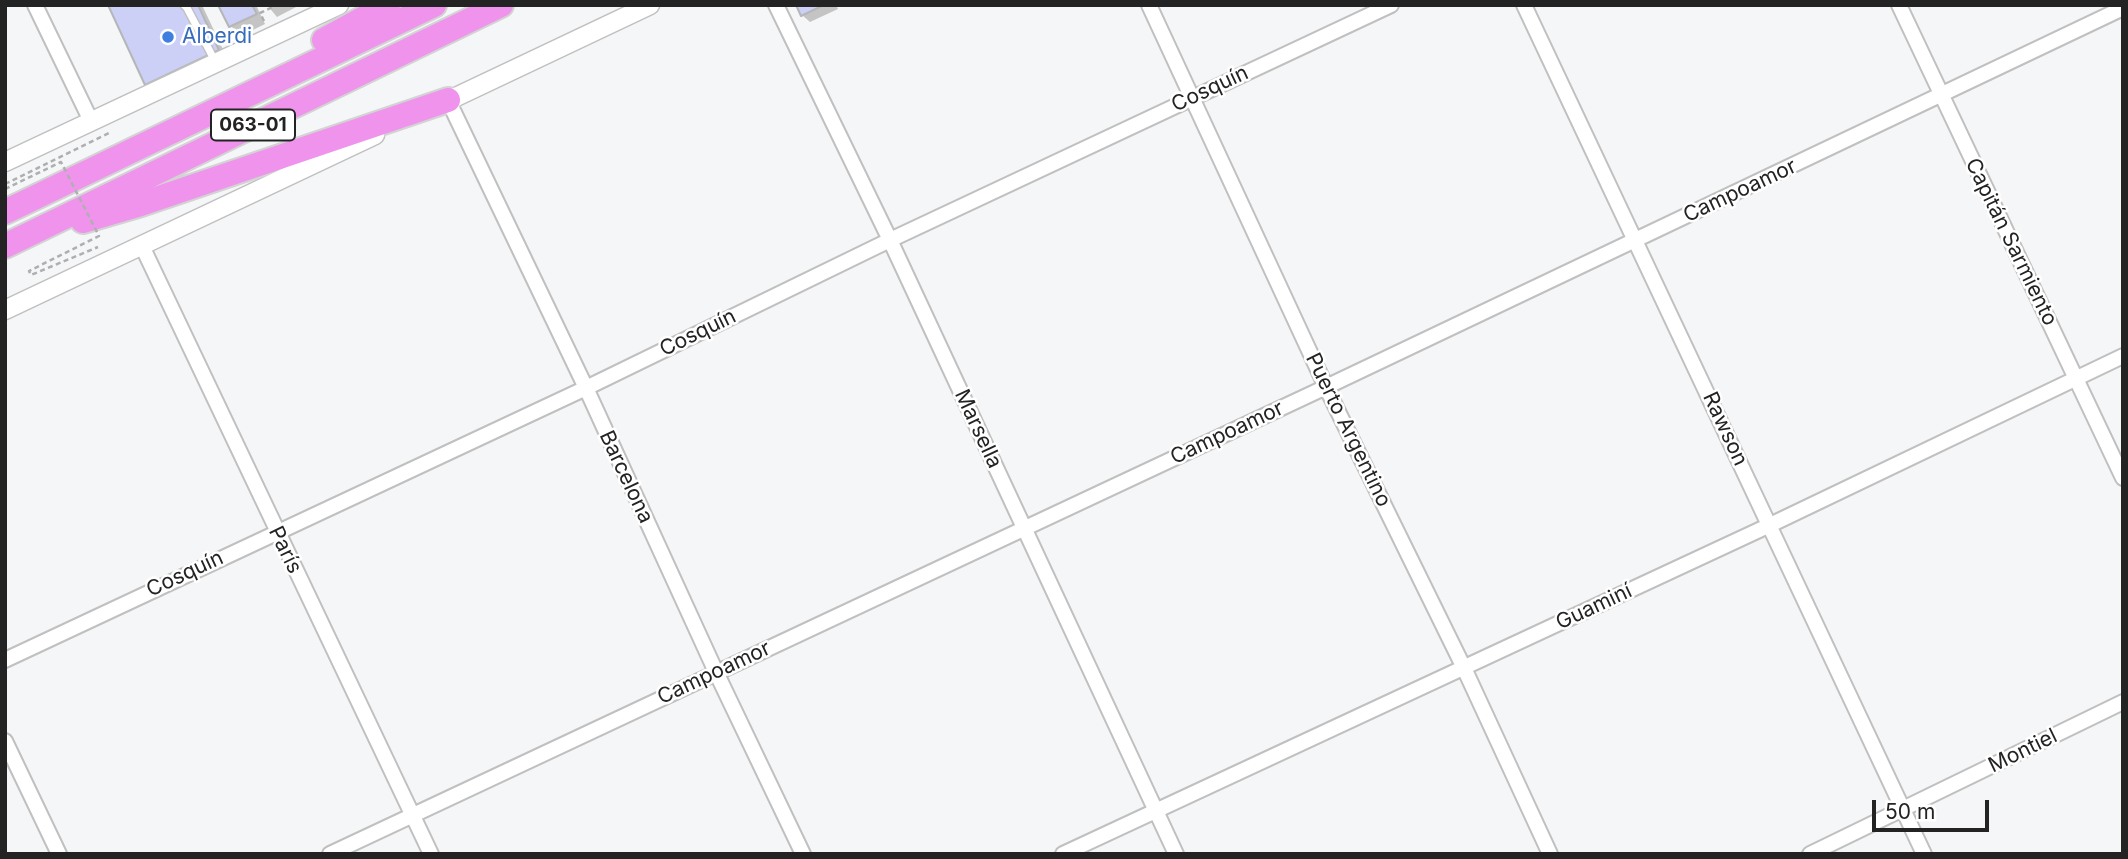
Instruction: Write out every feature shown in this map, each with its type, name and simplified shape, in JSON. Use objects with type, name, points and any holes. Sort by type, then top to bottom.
[{"type":"highway","points":[[116,144],[191,110],[388,5]]},
{"type":"highway","name":"063-01","points":[[5,212],[116,144],[435,5]]},
{"type":"highway","name":"063-01","points":[[12,243],[501,5]]},
{"type":"highway","points":[[12,243],[141,204],[448,100]]},
{"type":"street","points":[[35,5],[91,121]]},
{"type":"street","points":[[5,162],[339,5]]},
{"type":"street","points":[[5,310],[650,5]]},
{"type":"street","name":"Marsella","points":[[776,5],[890,240],[1176,854]]},
{"type":"street","name":"Puerto Argentino","points":[[1149,5],[1326,387],[1464,668],[1550,854]]},
{"type":"street","name":"Cosquín","points":[[5,660],[586,388],[890,240],[1391,5]]},
{"type":"street","name":"Rawson","points":[[1524,5],[1924,854]]},
{"type":"street","name":"Capitán Sarmiento","points":[[1899,5],[2123,478]]},
{"type":"street","name":"Campoamor","points":[[330,854],[1326,387],[2123,8]]},
{"type":"street","name":"Barcelona","points":[[448,100],[586,388],[803,854]]},
{"type":"street","name":"París","points":[[142,246],[431,854]]},
{"type":"street","name":"Guaminí","points":[[1063,854],[1770,525],[2123,356]]},
{"type":"street","name":"Montiel","points":[[1810,854],[2123,702]]},
{"type":"street","points":[[5,741],[59,854]]},
{"type":"lane","points":[[184,5],[216,64]]},
{"type":"path","points":[[267,27],[260,13],[277,5]]},
{"type":"path","points":[[5,184],[116,144]]},
{"type":"path","points":[[5,189],[61,162],[99,236],[29,271],[32,275],[98,247]]},
{"type":"building","name":"Alberdi","points":[[108,5],[198,5],[219,50],[145,85]]},
{"type":"building","points":[[218,5],[252,5],[257,14],[229,27]]},
{"type":"building","points":[[796,5],[824,5],[801,16]]},
{"type":"place","name":"Alberdi","points":[[168,37]]}]
